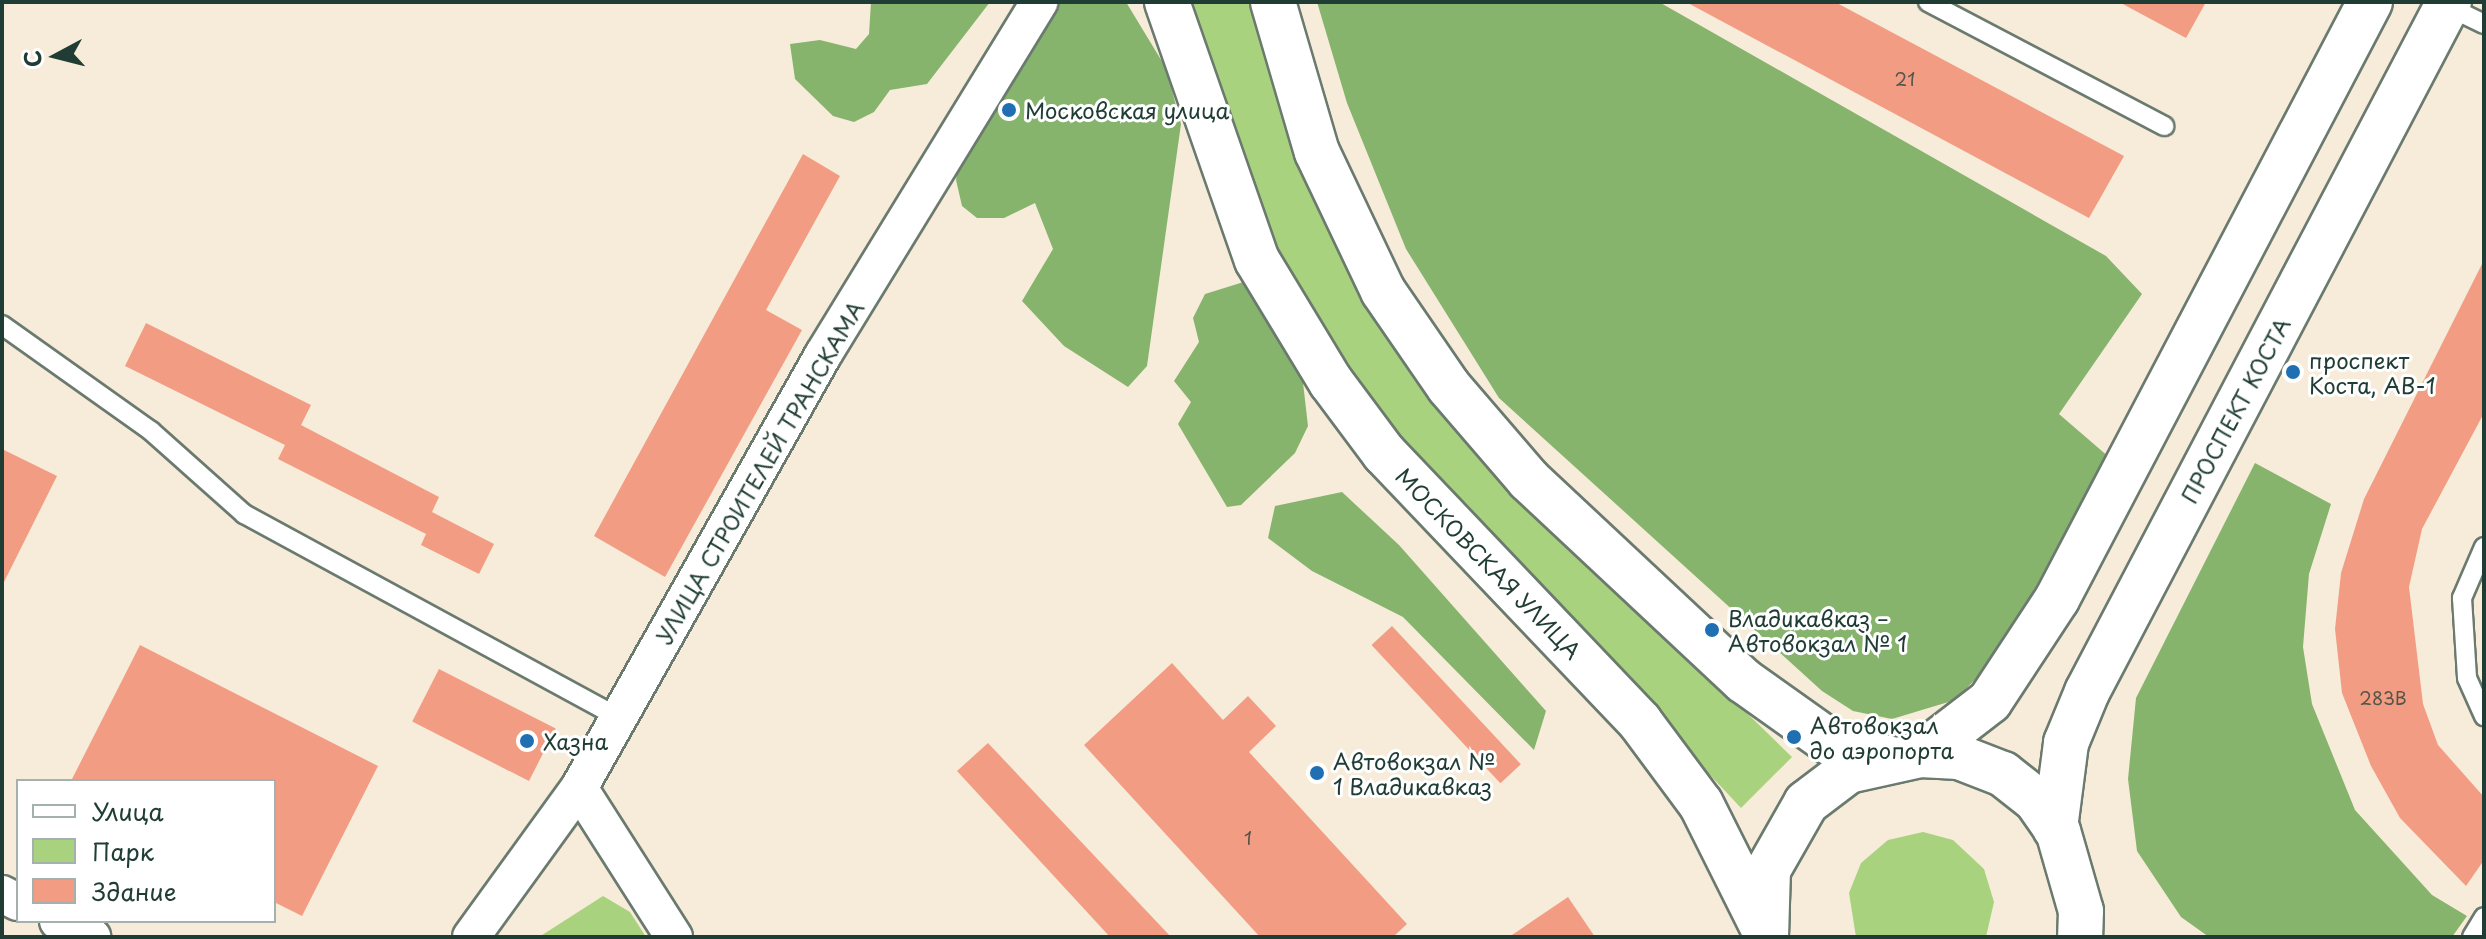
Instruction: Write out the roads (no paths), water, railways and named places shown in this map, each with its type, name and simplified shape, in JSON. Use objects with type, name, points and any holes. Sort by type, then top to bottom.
[{"type":"main road","name":"МОСКОВСКАЯ УЛИЦА","points":[[1167,2],[1257,260],[1331,382],[1384,453],[1640,722],[1701,804],[1766,935]]},
{"type":"main road","points":[[1273,2],[1317,152],[1383,291],[1449,387],[1529,480],[1744,681],[1834,745],[1904,757],[1959,757],[2003,774],[2036,800],[2055,828],[2091,928]]},
{"type":"main road","points":[[1766,935],[1768,870],[1783,835],[1806,803],[1848,771],[1904,757],[1990,701],[2057,599],[2370,2]]},
{"type":"main road","name":"ПРОСПЕКТ КОСТА","points":[[2055,828],[2066,743],[2087,692],[2460,11]]},
{"type":"street","name":"УЛИЦА СТРОИТЕЛЕЙ ТРАНСКАМА","points":[[471,937],[579,788],[823,355],[1039,2]]},
{"type":"street","points":[[579,788],[674,937]]},
{"type":"street","points":[[62,923],[92,937]]},
{"type":"lane","points":[[1928,2],[2164,126]]},
{"type":"lane","points":[[2,325],[151,431],[244,514],[619,718]]},
{"type":"lane","points":[[2484,547],[2462,598],[2467,678],[2484,716]]},
{"type":"lane","points":[[2472,937],[2484,917]]},
{"type":"place","name":"Московская улица","points":[[1009,110]]},
{"type":"place","name":"проспект Коста, АВ-1","points":[[2293,372]]},
{"type":"place","name":"Владикавказ – Автовокзал № 1","points":[[1712,630]]},
{"type":"place","name":"Автовокзал до аэропорта","points":[[1794,737]]},
{"type":"place","name":"Хазна","points":[[527,741]]},
{"type":"place","name":"Автовокзал № 1 Владикавказ","points":[[1317,773]]}]
